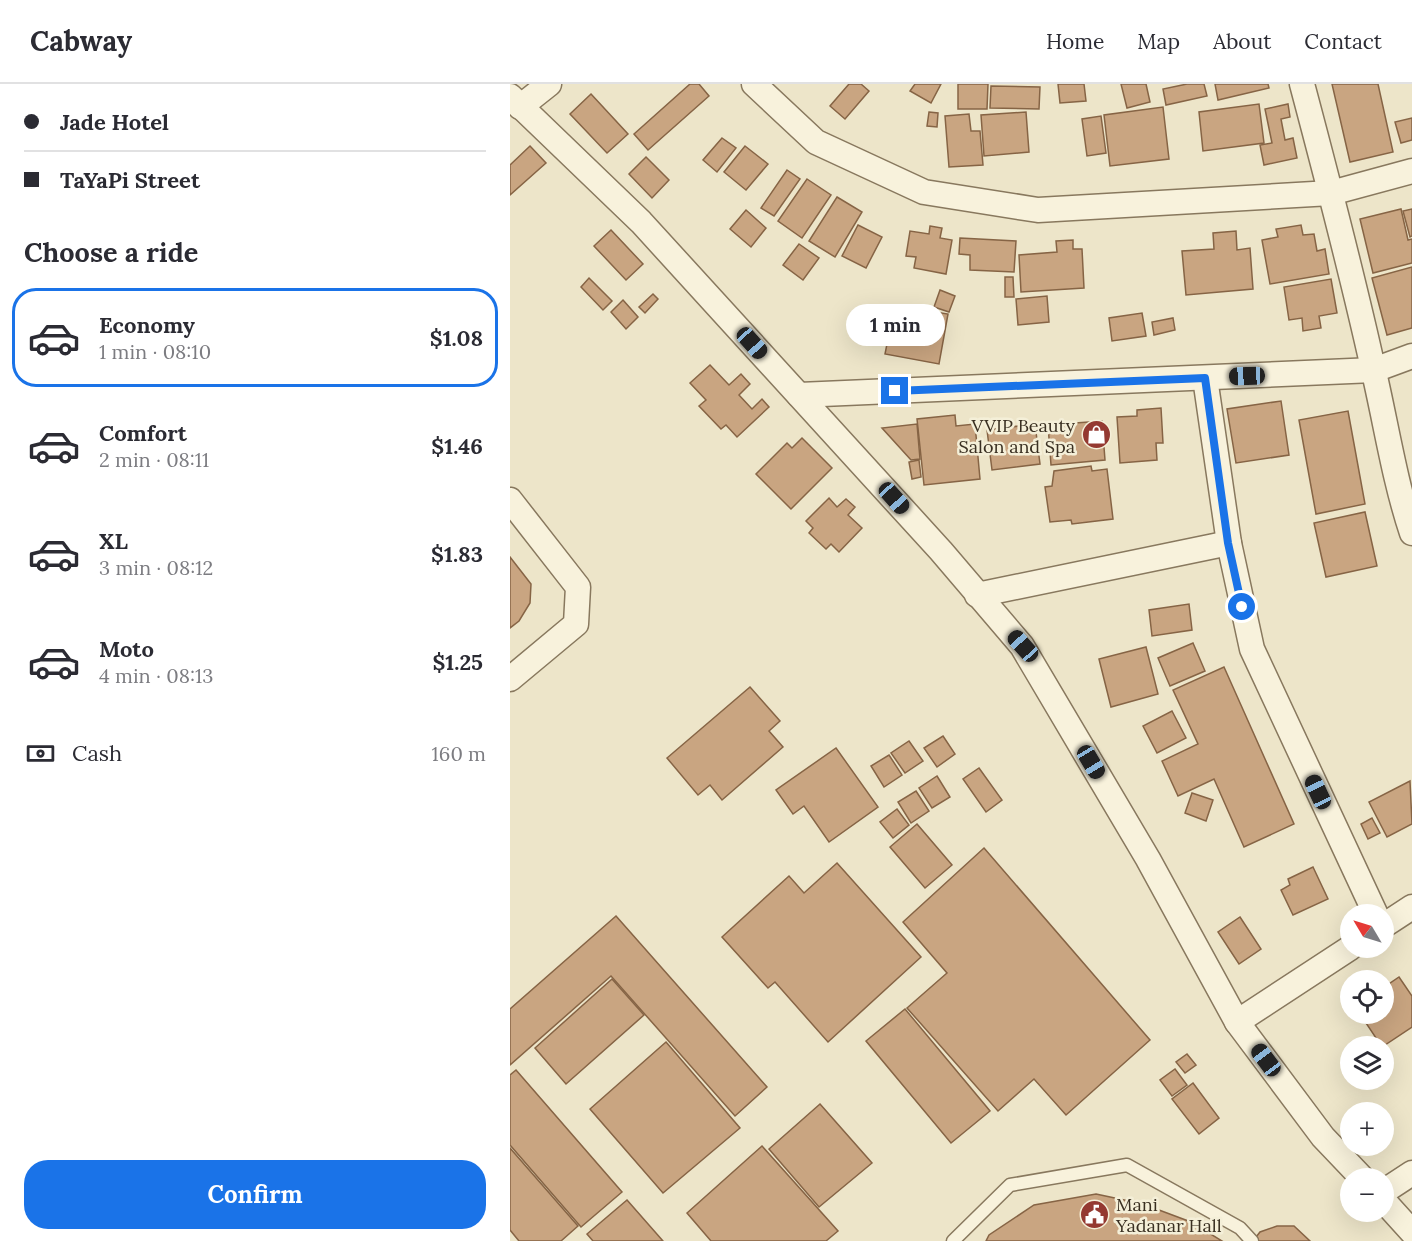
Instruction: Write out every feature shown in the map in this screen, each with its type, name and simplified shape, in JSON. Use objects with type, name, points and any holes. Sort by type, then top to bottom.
[{"type":"street","points":[[549,84],[515,102],[641,222],[941,551],[977,596],[1023,646],[1148,859],[1238,1022],[1323,1137],[1353,1168]]},
{"type":"street","points":[[754,84],[816,142],[924,192],[1038,210],[1331,193],[1412,171]]},
{"type":"street","points":[[1302,84],[1374,370],[1402,504],[1412,533]]},
{"type":"street","points":[[799,395],[1374,370],[1412,356]]},
{"type":"street","points":[[1205,378],[1228,543],[1252,649],[1371,904]]},
{"type":"street","points":[[510,500],[578,587],[576,624],[510,679]]},
{"type":"street","points":[[977,596],[1228,543]]},
{"type":"street","points":[[1394,919],[1412,907]]},
{"type":"street","points":[[1238,1022],[1340,955]]},
{"type":"street","points":[[1394,1185],[1412,1173]]},
{"type":"street","points":[[1394,1212],[1412,1232]]},
{"type":"lane","points":[[953,1241],[1010,1185],[1127,1165],[1240,1228],[1252,1241]]},
{"type":"building","points":[[690,84],[699,84],[709,96],[648,150],[634,134]]},
{"type":"building","points":[[849,84],[861,84],[869,91],[845,119],[830,106]]},
{"type":"building","points":[[915,84],[941,84],[931,103],[910,91]]},
{"type":"building","points":[[958,84],[988,84],[987,109],[958,109]]},
{"type":"building","points":[[1058,84],[1084,84],[1086,101],[1060,103]]},
{"type":"building","points":[[1121,84],[1146,84],[1150,102],[1127,108]]},
{"type":"building","points":[[1187,84],[1204,84],[1207,96],[1166,105],[1163,89]]},
{"type":"building","points":[[1215,84],[1268,84],[1269,88],[1218,100]]},
{"type":"building","points":[[1332,84],[1378,84],[1393,152],[1350,162]]},
{"type":"building","points":[[991,86],[1040,87],[1039,109],[990,108]]},
{"type":"building","points":[[591,94],[628,134],[607,153],[570,114]]},
{"type":"building","points":[[1259,104],[1264,143],[1203,151],[1199,112]]},
{"type":"building","points":[[1288,104],[1290,117],[1281,119],[1285,140],[1293,138],[1297,158],[1264,165],[1260,145],[1272,143],[1265,109]]},
{"type":"building","points":[[1163,107],[1169,159],[1110,166],[1104,115]]},
{"type":"building","points":[[929,112],[938,113],[937,127],[927,126]]},
{"type":"building","points":[[1026,112],[1029,152],[984,156],[981,115]]},
{"type":"building","points":[[969,114],[971,131],[980,131],[983,165],[949,167],[945,116]]},
{"type":"building","points":[[1101,116],[1106,153],[1087,156],[1082,119]]},
{"type":"building","points":[[1412,118],[1412,140],[1401,143],[1395,122]]},
{"type":"building","points":[[722,138],[736,148],[717,172],[703,160]]},
{"type":"building","points":[[530,146],[546,163],[510,195],[510,165]]},
{"type":"building","points":[[745,146],[768,164],[746,190],[724,172]]},
{"type":"building","points":[[646,157],[669,180],[652,198],[629,174]]},
{"type":"building","points":[[787,170],[800,179],[774,216],[761,208]]},
{"type":"building","points":[[807,179],[831,195],[802,238],[778,221]]},
{"type":"building","points":[[837,197],[862,212],[835,257],[809,241]]},
{"type":"building","points":[[1401,209],[1408,240],[1412,239],[1412,263],[1373,273],[1360,219]]},
{"type":"building","points":[[1412,209],[1412,236],[1410,237],[1403,211]]},
{"type":"building","points":[[746,210],[766,228],[751,247],[730,229]]},
{"type":"building","points":[[858,225],[882,237],[866,268],[842,256]]},
{"type":"building","points":[[1301,225],[1303,235],[1314,234],[1317,251],[1325,249],[1329,274],[1270,284],[1262,240],[1278,237],[1276,229]]},
{"type":"building","points":[[930,226],[942,228],[940,238],[952,240],[946,274],[914,268],[916,257],[906,256],[910,231],[929,234]]},
{"type":"building","points":[[611,230],[643,264],[626,280],[594,246]]},
{"type":"building","points":[[1236,231],[1237,250],[1250,248],[1253,289],[1186,295],[1182,251],[1214,249],[1213,233]]},
{"type":"building","points":[[960,238],[1016,241],[1014,272],[970,270],[970,255],[959,254]]},
{"type":"building","points":[[1073,240],[1073,249],[1082,249],[1084,288],[1021,292],[1019,255],[1057,252],[1056,241]]},
{"type":"building","points":[[799,244],[819,258],[803,280],[783,265]]},
{"type":"building","points":[[1412,267],[1412,328],[1387,335],[1372,278]]},
{"type":"building","points":[[1005,277],[1013,277],[1014,297],[1005,297]]},
{"type":"building","points":[[589,278],[612,301],[603,310],[581,287]]},
{"type":"building","points":[[1331,279],[1337,313],[1319,316],[1321,328],[1303,331],[1302,318],[1289,320],[1284,287]]},
{"type":"building","points":[[940,290],[955,296],[949,312],[934,307]]},
{"type":"building","points":[[653,294],[658,299],[645,313],[639,307]]},
{"type":"building","points":[[1047,296],[1049,322],[1018,325],[1016,299]]},
{"type":"building","points":[[623,300],[638,317],[626,329],[611,312]]},
{"type":"building","points":[[917,309],[948,314],[939,364],[885,354],[892,319],[915,323]]},
{"type":"building","points":[[1142,313],[1146,336],[1112,341],[1109,318]]},
{"type":"building","points":[[1173,318],[1175,330],[1154,335],[1152,322]]},
{"type":"building","points":[[710,365],[729,385],[741,374],[750,384],[739,395],[752,409],[762,399],[769,407],[737,437],[726,425],[721,429],[699,406],[706,400],[690,383]]},
{"type":"building","points":[[1281,401],[1289,455],[1236,463],[1227,409]]},
{"type":"building","points":[[1161,408],[1163,443],[1156,443],[1157,460],[1120,463],[1117,417],[1137,416],[1137,410]]},
{"type":"building","points":[[1348,411],[1365,504],[1316,514],[1299,420]]},
{"type":"building","points":[[955,415],[956,426],[975,424],[980,479],[924,485],[917,419]]},
{"type":"building","points":[[1102,421],[1105,460],[1051,465],[1048,425]]},
{"type":"building","points":[[917,424],[920,459],[911,460],[882,428]]},
{"type":"building","points":[[1035,424],[1040,464],[992,470],[987,430]]},
{"type":"building","points":[[802,438],[832,468],[791,509],[756,474],[787,443],[792,448]]},
{"type":"building","points":[[919,460],[921,477],[912,479],[909,462]]},
{"type":"building","points":[[1091,466],[1092,471],[1107,469],[1113,519],[1072,524],[1071,520],[1050,522],[1045,487],[1052,486],[1054,471]]},
{"type":"building","points":[[829,498],[837,507],[846,499],[855,507],[848,515],[862,528],[839,552],[831,544],[826,549],[809,533],[813,528],[806,521]]},
{"type":"building","points":[[1365,512],[1377,566],[1326,577],[1314,523]]},
{"type":"building","points":[[510,557],[531,584],[530,603],[519,621],[510,628]]},
{"type":"building","points":[[1189,604],[1192,630],[1152,636],[1149,610]]},
{"type":"building","points":[[1193,643],[1205,671],[1170,686],[1158,658]]},
{"type":"building","points":[[1146,647],[1158,694],[1111,707],[1099,659]]},
{"type":"building","points":[[1224,667],[1294,824],[1244,847],[1214,779],[1178,796],[1162,761],[1198,744],[1173,690]]},
{"type":"building","points":[[750,687],[780,721],[769,731],[783,747],[722,800],[710,785],[698,795],[667,758]]},
{"type":"building","points":[[1172,711],[1186,738],[1157,753],[1143,726]]},
{"type":"building","points":[[943,736],[955,754],[937,767],[924,748]]},
{"type":"building","points":[[909,741],[923,761],[905,773],[891,753]]},
{"type":"building","points":[[836,748],[878,807],[829,842],[804,806],[793,814],[776,790]]},
{"type":"building","points":[[889,755],[902,775],[884,787],[871,766]]},
{"type":"building","points":[[979,768],[1002,800],[986,812],[963,779]]},
{"type":"building","points":[[937,776],[950,797],[932,808],[919,788]]},
{"type":"building","points":[[1410,781],[1412,824],[1387,837],[1369,802]]},
{"type":"building","points":[[916,791],[929,811],[911,823],[898,802]]},
{"type":"building","points":[[1192,793],[1213,800],[1206,821],[1185,813]]},
{"type":"building","points":[[897,809],[909,825],[893,838],[880,822]]},
{"type":"building","points":[[1372,818],[1380,833],[1368,839],[1361,824]]},
{"type":"building","points":[[917,824],[952,865],[925,888],[890,847]]},
{"type":"building","points":[[984,848],[1150,1040],[1066,1115],[1034,1079],[998,1111],[907,1008],[947,973],[903,922]]},
{"type":"building","points":[[837,863],[921,957],[828,1042],[775,982],[768,988],[722,937],[789,876],[804,893]]},
{"type":"building","points":[[1313,867],[1328,899],[1293,915],[1281,890],[1290,885],[1288,879]]},
{"type":"building","points":[[616,916],[767,1087],[735,1116],[611,976],[510,1065],[510,1009]]},
{"type":"building","points":[[1240,917],[1261,949],[1239,964],[1218,932]]},
{"type":"building","points":[[1399,977],[1412,996],[1412,1027],[1394,1039],[1394,1036],[1375,1036],[1367,1024],[1394,1024],[1394,980]]},
{"type":"building","points":[[612,979],[644,1015],[566,1084],[535,1048]]},
{"type":"building","points":[[905,1009],[990,1111],[951,1143],[866,1041]]},
{"type":"building","points":[[666,1042],[740,1128],[663,1193],[590,1109]]},
{"type":"building","points":[[1187,1054],[1196,1065],[1185,1073],[1176,1062]]},
{"type":"building","points":[[1175,1069],[1187,1085],[1172,1096],[1160,1080]]},
{"type":"building","points":[[516,1070],[622,1192],[581,1227],[510,1145],[510,1075]]},
{"type":"building","points":[[1193,1083],[1219,1118],[1199,1134],[1172,1099]]},
{"type":"building","points":[[820,1104],[872,1163],[819,1207],[769,1149]]},
{"type":"building","points":[[762,1146],[838,1231],[826,1241],[711,1241],[687,1213]]},
{"type":"building","points":[[510,1148],[578,1226],[561,1241],[519,1241],[510,1230]]},
{"type":"building","name":"Mani Yadanar Hall","points":[[1096,1194],[1143,1204],[1191,1222],[1222,1241],[986,1241],[989,1235],[1034,1205]]},
{"type":"building","points":[[627,1200],[663,1241],[593,1241],[587,1234]]},
{"type":"building","name":"Mani Yadanar Hall","points":[[1277,1226],[1294,1226],[1310,1241],[1253,1241],[1260,1232]]},
{"type":"place","name":"VVIP Beauty Salon and Spa","points":[[1096,435]]},
{"type":"place","name":"Mani Yadanar Hall","points":[[1095,1214]]},
{"type":"route","points":[[895,391],[1205,378],[1228,543],[1242,607]]}]
